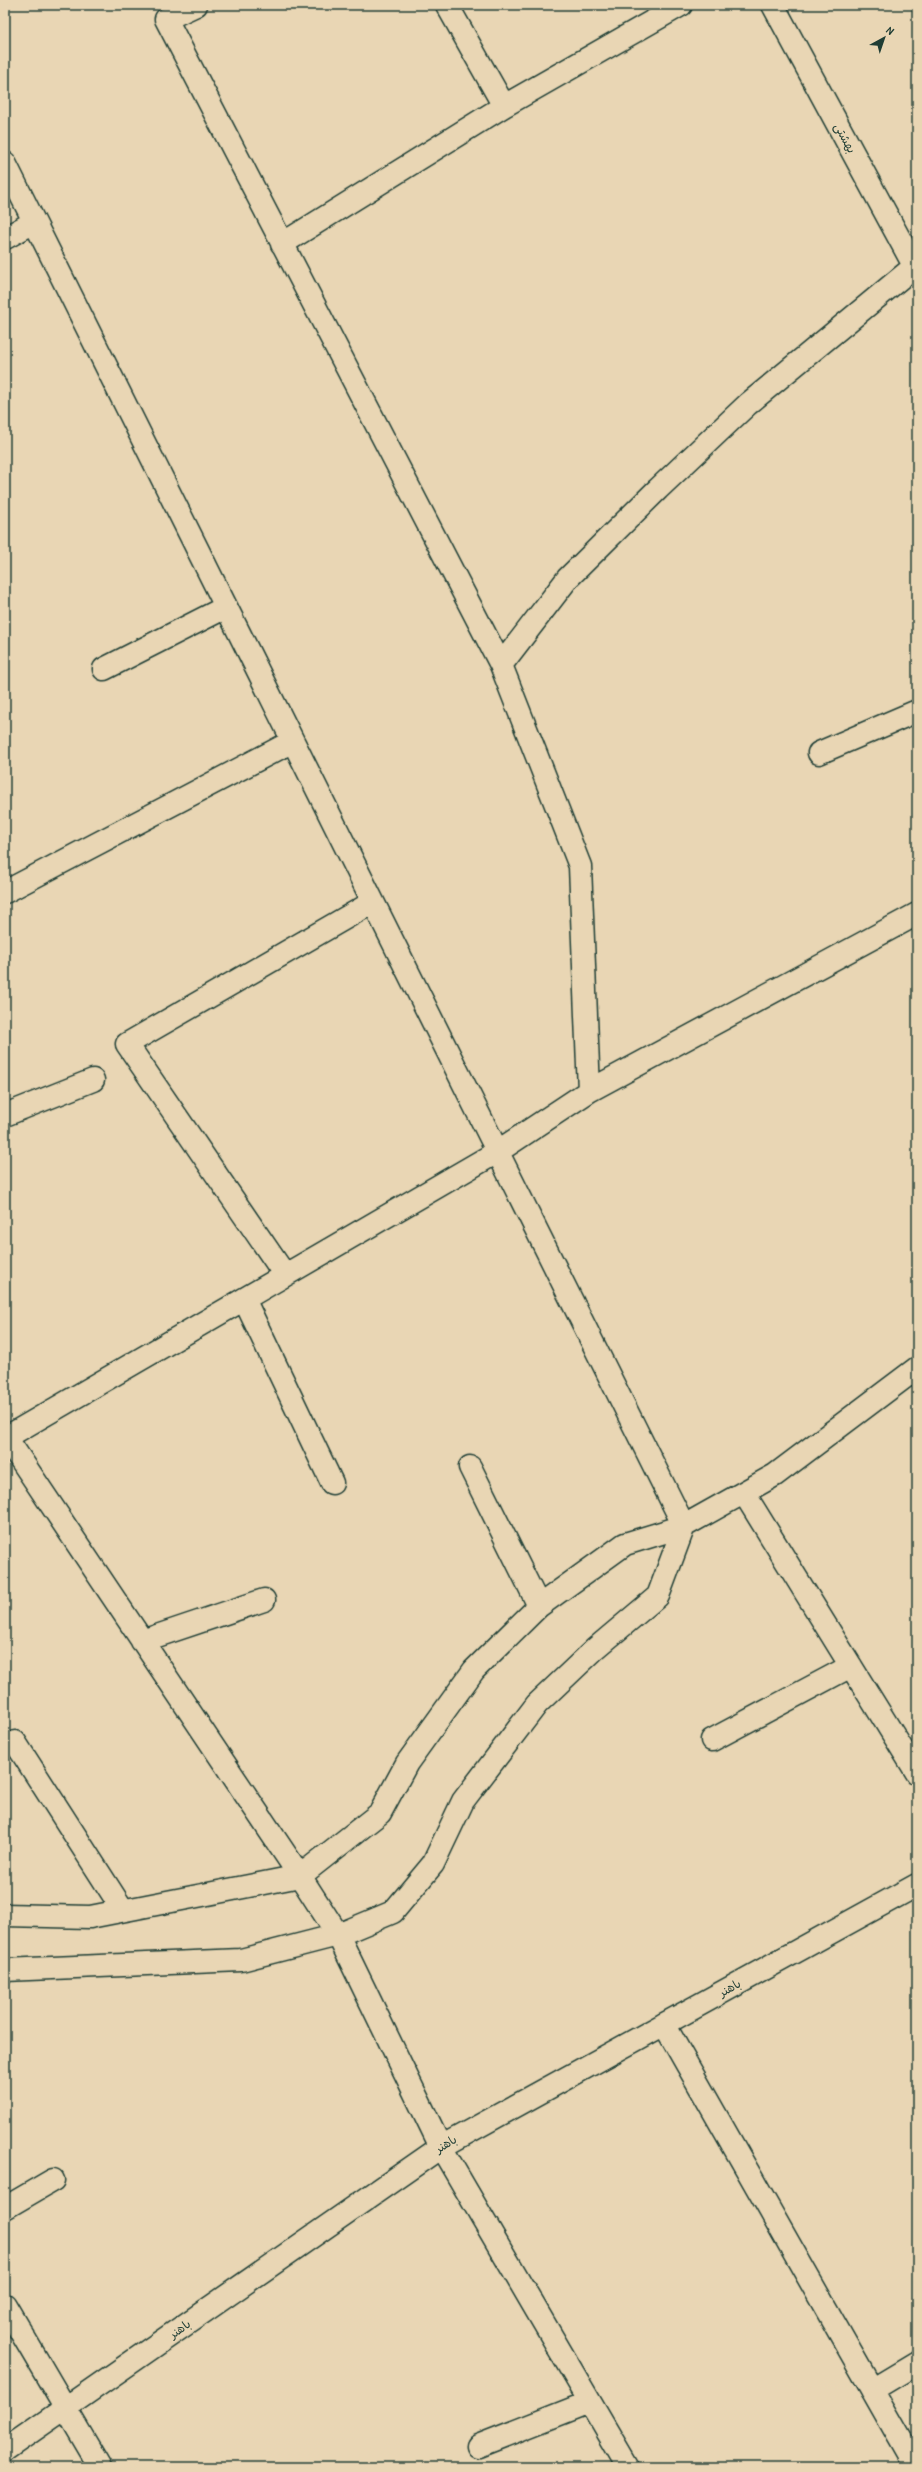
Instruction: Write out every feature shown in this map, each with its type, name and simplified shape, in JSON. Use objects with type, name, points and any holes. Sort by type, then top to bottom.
[{"type":"street","points":[[196,5],[166,19],[501,666],[580,866],[589,1091]]},
{"type":"street","points":[[447,5],[504,106]]},
{"type":"street","points":[[282,244],[504,106],[681,5]]},
{"type":"street","name":"بهشتی","points":[[773,5],[916,269]]},
{"type":"street","points":[[5,163],[684,1526],[658,1596],[595,1649],[537,1704],[462,1802],[433,1864],[393,1912],[338,1935],[242,1960],[5,1970]]},
{"type":"street","points":[[5,238],[34,222]]},
{"type":"street","points":[[501,666],[568,578],[658,489],[748,404],[916,269]]},
{"type":"street","points":[[104,669],[226,607]]},
{"type":"street","points":[[819,752],[917,711]]},
{"type":"street","points":[[5,892],[293,741]]},
{"type":"street","points":[[285,1275],[127,1044],[373,902]]},
{"type":"street","points":[[628,2467],[440,2147],[338,1935],[300,1876],[5,1437],[497,1152],[589,1091],[917,914]]},
{"type":"street","points":[[5,1115],[93,1080]]},
{"type":"street","points":[[244,1299],[332,1483]]},
{"type":"street","points":[[5,1915],[90,1917],[300,1876],[380,1813],[407,1763],[474,1670],[539,1606],[625,1544],[684,1526],[775,1475],[917,1368]]},
{"type":"street","points":[[470,1467],[539,1606]]},
{"type":"street","points":[[744,1493],[917,1773]]},
{"type":"street","points":[[142,1641],[264,1600]]},
{"type":"street","points":[[712,1740],[851,1666]]},
{"type":"street","points":[[15,1742],[123,1910]]},
{"type":"street","name":"باهنر","points":[[5,2450],[440,2147],[917,1885]]},
{"type":"street","points":[[664,2024],[916,2467]]},
{"type":"street","points":[[5,2208],[53,2180]]},
{"type":"street","points":[[5,2305],[100,2467]]},
{"type":"street","points":[[872,2390],[917,2363]]},
{"type":"street","points":[[478,2446],[590,2402]]}]
